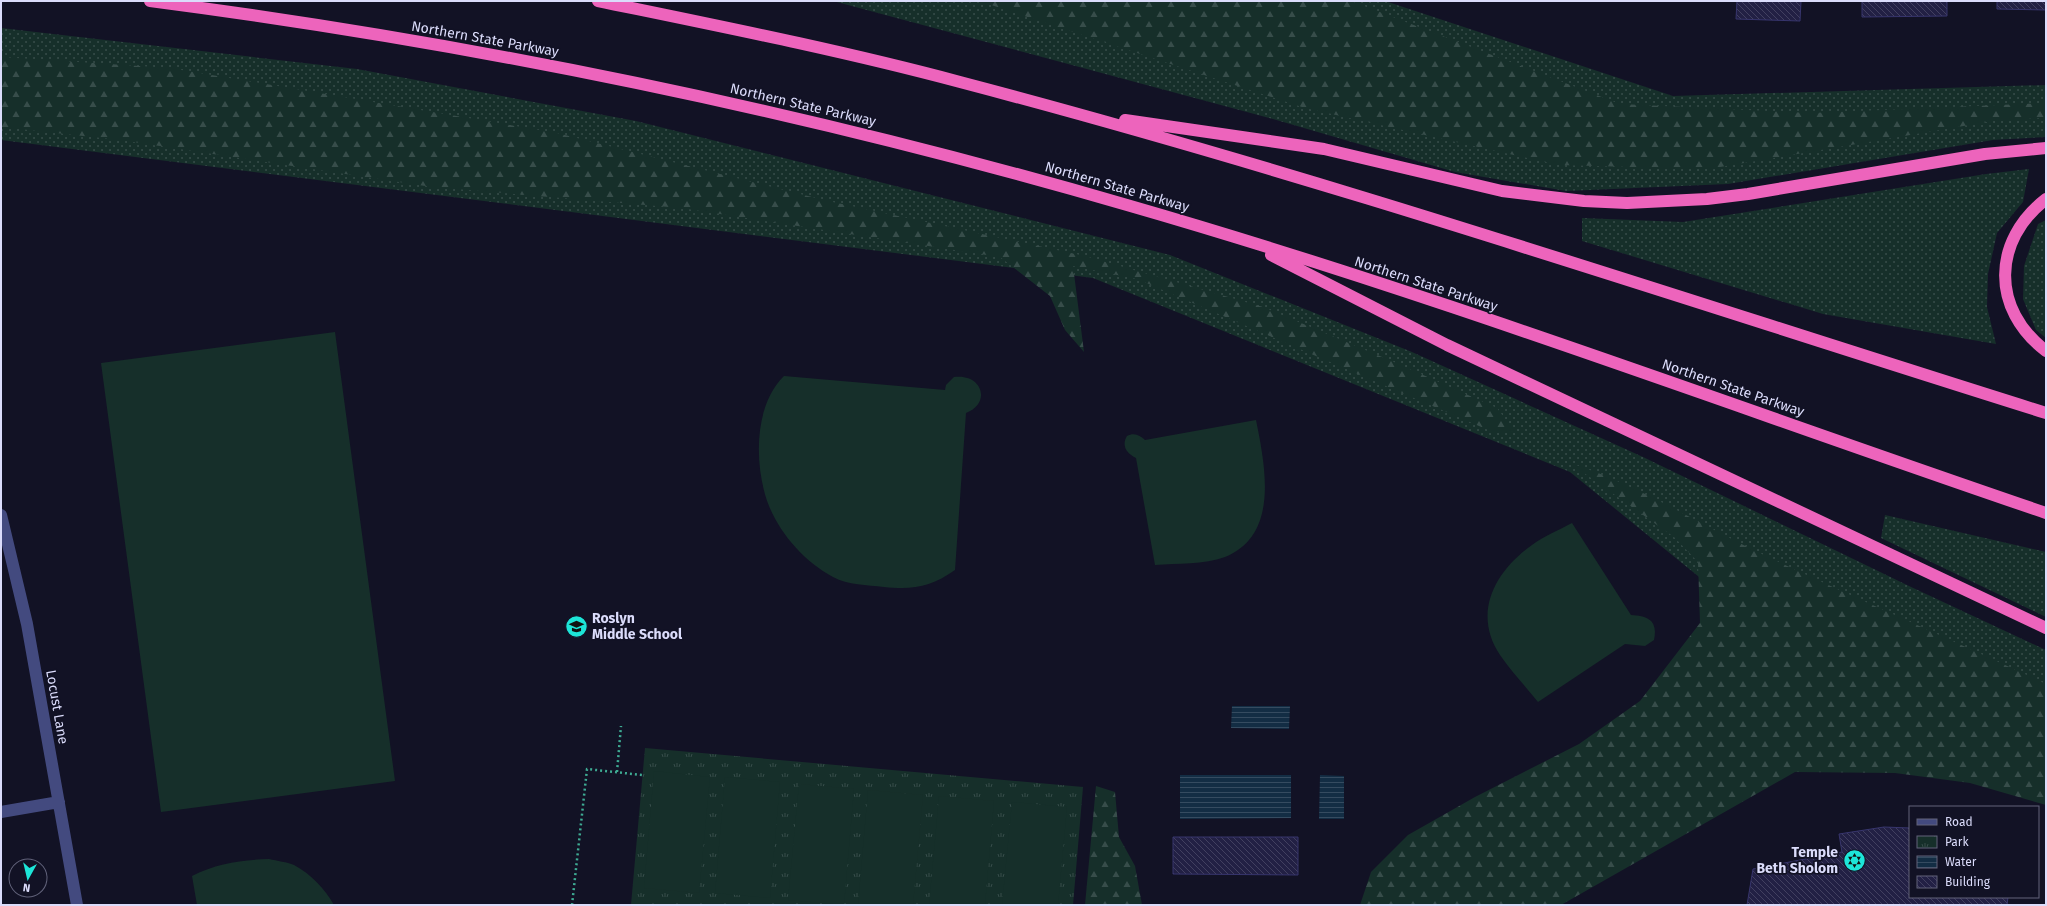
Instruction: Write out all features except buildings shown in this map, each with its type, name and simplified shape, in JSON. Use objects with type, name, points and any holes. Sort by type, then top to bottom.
[{"type":"highway","name":"Northern State Parkway","points":[[150,1],[314,24],[433,44],[665,89],[896,142],[1126,204],[1238,238],[1690,389],[2046,513]]},
{"type":"highway","points":[[598,1],[840,52],[1077,113],[1440,220],[2046,413]]},
{"type":"highway","points":[[1077,113],[1324,149],[1502,191],[1584,201],[1627,203],[1707,199],[1741,195],[1985,154],[2046,148]]},
{"type":"highway","points":[[2046,199],[2027,216],[2012,243],[2005,271],[2005,285],[2007,299],[2020,325],[2046,351]]},
{"type":"highway","points":[[1238,238],[1447,345],[2046,628]]},
{"type":"street","name":"Locust Lane","points":[[1,515],[27,624],[77,905]]},
{"type":"street","points":[[1,812],[59,802]]},
{"type":"path","points":[[617,772],[621,726]]},
{"type":"path","points":[[572,905],[587,769],[642,775]]},
{"type":"green space","points":[[833,1],[1385,1],[1673,96],[2046,85],[2046,137],[1993,140],[1728,184],[1566,191],[1455,172],[1273,119]]},
{"type":"green space","points":[[979,1],[1351,1],[1620,104],[1811,113],[2046,103],[2046,118],[1999,120],[1708,169],[1558,165],[1305,108]]},
{"type":"green space","points":[[1,28],[357,69],[636,121],[1170,255],[1412,352],[1643,457],[1909,586],[2046,650],[2046,789],[1917,754],[1570,472],[1093,278],[1,140]]},
{"type":"green space","points":[[1,57],[170,68],[557,133],[828,201],[1085,256],[1263,307],[1394,362],[1497,408],[1514,431],[1493,432],[1137,279],[1073,266],[1084,352],[1065,330],[1050,296],[1000,257],[681,208],[432,187],[120,140],[1,127]]},
{"type":"green space","points":[[2029,169],[2023,202],[1997,233],[1988,274],[1987,307],[1996,344],[1823,314],[1582,241],[1582,218],[1683,222],[1986,174]]},
{"type":"green space","points":[[2046,220],[2046,338],[2036,330],[2023,299],[2024,266],[2038,224]]},
{"type":"green space","points":[[335,332],[395,781],[161,812],[101,363]]},
{"type":"green space","points":[[784,376],[945,390],[946,385],[954,377],[964,377],[977,384],[981,396],[979,403],[966,413],[955,570],[930,584],[921,586],[894,588],[858,584],[845,582],[833,577],[813,564],[795,547],[780,527],[769,506],[764,491],[759,456],[759,438],[766,404],[774,389]]},
{"type":"green space","points":[[1256,420],[1265,477],[1261,516],[1254,533],[1242,547],[1217,560],[1199,563],[1155,565],[1136,458],[1126,449],[1125,440],[1127,436],[1132,434],[1137,435],[1145,440]]},
{"type":"green space","points":[[1570,463],[1620,482],[1766,556],[2046,684],[2046,805],[1970,783],[1895,773],[1795,772],[1561,905],[1360,905],[1371,872],[1408,835],[1475,797],[1579,744],[1640,701],[1700,623],[1698,562],[1674,537]]},
{"type":"green space","points":[[1885,515],[2046,552],[2046,617],[1881,538]]},
{"type":"green space","points":[[1572,523],[1631,615],[1647,618],[1651,621],[1655,628],[1654,640],[1645,646],[1625,644],[1538,702],[1500,655],[1492,639],[1488,624],[1488,609],[1498,580],[1507,567],[1532,545]]},
{"type":"green space","points":[[645,748],[1083,787],[1073,905],[631,905]]},
{"type":"green space","points":[[654,771],[710,777],[699,893],[644,888]]},
{"type":"green space","points":[[725,777],[780,782],[770,898],[715,893]]},
{"type":"green space","points":[[799,784],[854,789],[844,905],[788,900]]},
{"type":"green space","points":[[1096,786],[1115,792],[1119,837],[1135,866],[1142,905],[1085,905]]},
{"type":"green space","points":[[868,790],[923,795],[913,905],[858,905]]},
{"type":"green space","points":[[939,796],[994,801],[985,905],[929,905]]},
{"type":"green space","points":[[1012,802],[1067,807],[1058,905],[1002,905]]},
{"type":"green space","points":[[269,859],[294,865],[312,877],[334,905],[197,905],[192,876],[211,868],[229,863]]},
{"type":"water","points":[[1232,706],[1290,706],[1289,729],[1231,728]]},
{"type":"water","points":[[1180,775],[1291,775],[1291,818],[1180,819]]},
{"type":"water","points":[[1320,775],[1344,776],[1344,819],[1319,819]]},
{"type":"place","name":"Roslyn Middle School","points":[[577,626]]},
{"type":"place","name":"Temple Beth Sholom","points":[[1854,860]]}]
